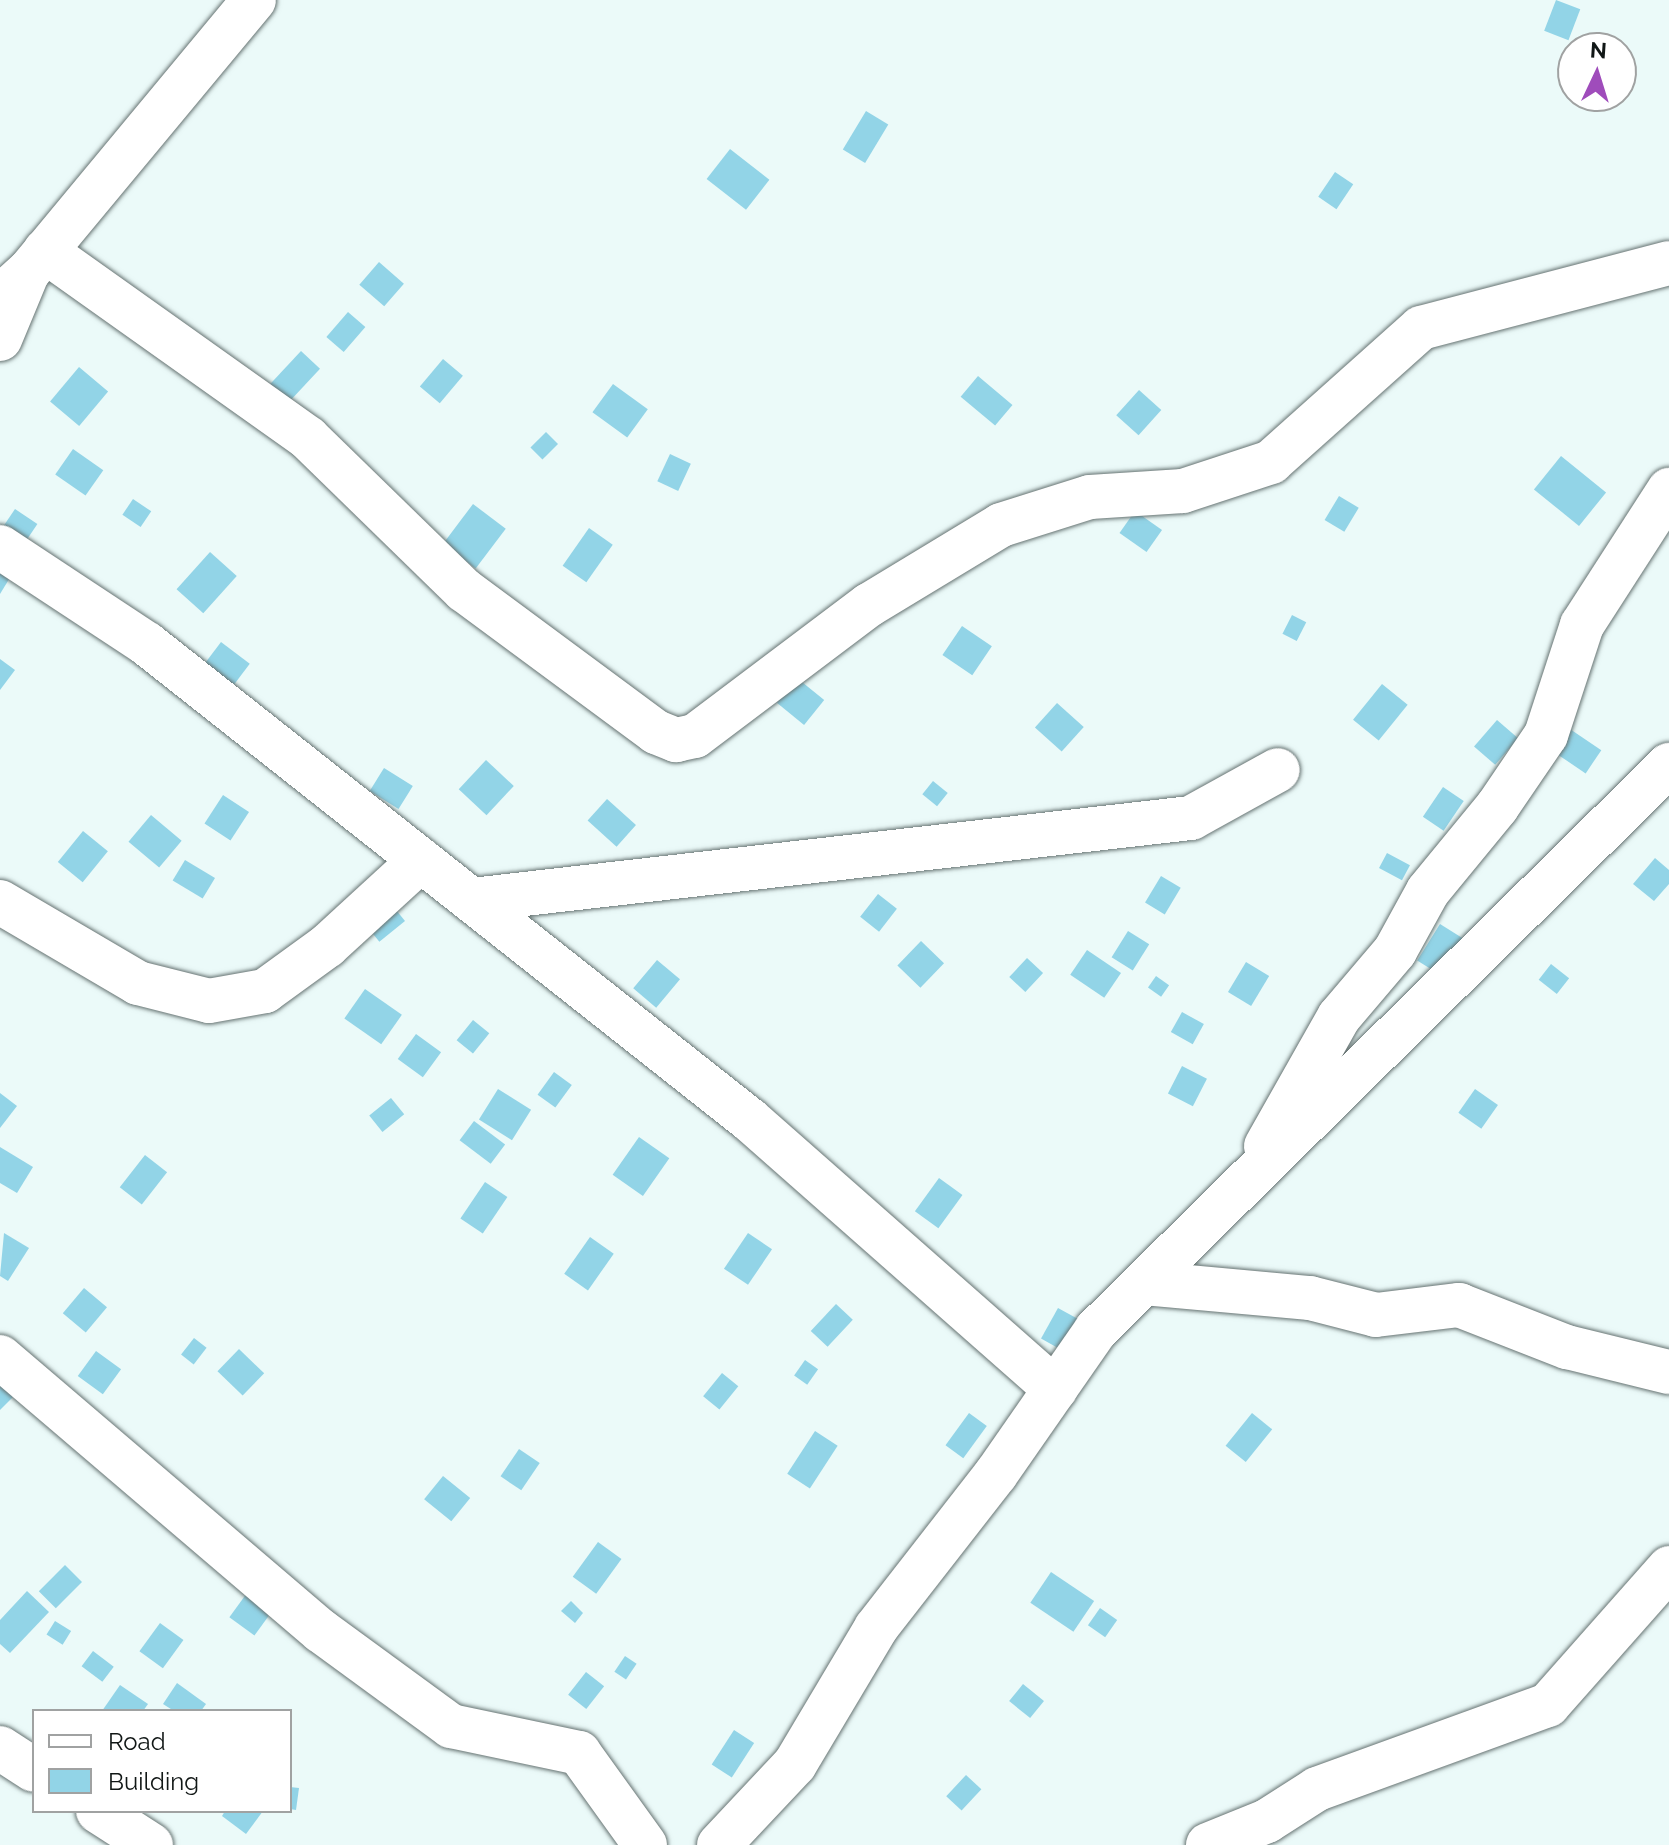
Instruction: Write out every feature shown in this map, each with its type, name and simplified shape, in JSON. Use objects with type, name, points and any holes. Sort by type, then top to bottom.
[{"type":"street","points":[[0,339],[25,273],[254,0]]},
{"type":"street","points":[[25,273],[308,438],[464,590],[656,732],[676,740],[695,736],[869,605],[1001,525],[1090,497],[1183,491],[1271,462],[1421,328],[1669,263]]},
{"type":"street","points":[[1248,1180],[1339,1017],[1395,951],[1428,891],[1497,807],[1546,735],[1582,625],[1669,490]]},
{"type":"street","points":[[0,547],[147,644],[750,1120],[1055,1389]]},
{"type":"street","points":[[472,900],[1191,818],[1278,770]]},
{"type":"street","points":[[719,1845],[795,1764],[876,1628],[1096,1330],[1659,785]]},
{"type":"street","points":[[0,902],[138,983],[209,1001],[265,991],[327,946],[421,860]]},
{"type":"street","points":[[1144,1283],[1310,1298],[1376,1315],[1459,1305],[1567,1347],[1669,1372]]},
{"type":"street","points":[[0,1357],[321,1631],[451,1726],[579,1753],[645,1845]]},
{"type":"street","points":[[1208,1845],[1267,1821],[1317,1789],[1548,1705],[1669,1568]]},
{"type":"street","points":[[0,1748],[32,1769]]},
{"type":"street","points":[[101,1813],[151,1845]]},
{"type":"building","points":[[1556,0],[1580,9],[1572,32],[1557,32],[1557,36],[1544,31]]},
{"type":"building","points":[[866,111],[888,124],[865,163],[843,150]]},
{"type":"building","points":[[730,149],[769,180],[746,210],[707,179]]},
{"type":"building","points":[[1335,172],[1353,184],[1336,209],[1318,197]]},
{"type":"building","points":[[379,262],[404,284],[384,306],[359,285]]},
{"type":"building","points":[[348,312],[365,327],[344,352],[326,337]]},
{"type":"building","points":[[301,351],[320,369],[285,407],[266,389]]},
{"type":"building","points":[[443,359],[463,376],[440,403],[420,387]]},
{"type":"building","points":[[79,367],[108,391],[79,426],[50,401]]},
{"type":"building","points":[[978,376],[1012,405],[995,426],[961,397]]},
{"type":"building","points":[[613,384],[648,409],[627,438],[592,412]]},
{"type":"building","points":[[1139,390],[1161,410],[1139,435],[1116,415]]},
{"type":"building","points":[[546,432],[558,444],[542,460],[530,448]]},
{"type":"building","points":[[73,449],[103,470],[86,496],[55,474]]},
{"type":"building","points":[[670,454],[691,464],[678,491],[657,481]]},
{"type":"building","points":[[1561,456],[1606,493],[1579,526],[1534,489]]},
{"type":"building","points":[[1339,496],[1359,508],[1344,532],[1325,520]]},
{"type":"building","points":[[133,499],[151,511],[141,527],[122,515]]},
{"type":"building","points":[[473,504],[506,529],[476,569],[443,544]]},
{"type":"building","points":[[15,509],[37,524],[23,545],[1,530]]},
{"type":"building","points":[[1135,511],[1162,530],[1147,552],[1120,533]]},
{"type":"building","points":[[589,528],[613,545],[586,582],[563,566]]},
{"type":"building","points":[[210,552],[237,576],[203,613],[177,589]]},
{"type":"building","points":[[0,569],[11,576],[0,594]]},
{"type":"building","points":[[1292,615],[1306,622],[1297,641],[1282,634]]},
{"type":"building","points":[[962,626],[992,646],[972,675],[942,655]]},
{"type":"building","points":[[221,642],[250,664],[228,692],[199,671]]},
{"type":"building","points":[[0,659],[15,670],[0,690]]},
{"type":"building","points":[[797,678],[824,700],[804,725],[777,703]]},
{"type":"building","points":[[1382,684],[1408,705],[1379,741],[1353,720]]},
{"type":"building","points":[[1057,703],[1084,727],[1062,752],[1035,728]]},
{"type":"building","points":[[1497,720],[1518,738],[1495,765],[1474,746]]},
{"type":"building","points":[[1564,725],[1601,750],[1586,773],[1548,748]]},
{"type":"building","points":[[486,760],[514,786],[487,815],[459,789]]},
{"type":"building","points":[[384,768],[413,786],[399,809],[370,791]]},
{"type":"building","points":[[933,781],[948,793],[937,806],[922,794]]},
{"type":"building","points":[[1443,787],[1464,801],[1444,831],[1423,817]]},
{"type":"building","points":[[223,795],[249,812],[230,840],[204,824]]},
{"type":"building","points":[[607,799],[636,825],[617,847],[588,821]]},
{"type":"building","points":[[151,815],[182,841],[159,868],[129,842]]},
{"type":"building","points":[[83,831],[108,851],[83,882],[58,862]]},
{"type":"building","points":[[1387,853],[1410,865],[1402,880],[1379,868]]},
{"type":"building","points":[[1655,858],[1669,870],[1669,884],[1654,901],[1633,884]]},
{"type":"building","points":[[185,860],[215,878],[203,899],[173,881]]},
{"type":"building","points":[[1161,876],[1181,888],[1165,914],[1145,903]]},
{"type":"building","points":[[878,894],[897,909],[879,932],[860,917]]},
{"type":"building","points":[[388,900],[405,921],[379,942],[362,921]]},
{"type":"building","points":[[1440,924],[1467,941],[1444,977],[1417,960]]},
{"type":"building","points":[[1128,931],[1149,944],[1133,971],[1112,957]]},
{"type":"building","points":[[921,941],[944,963],[920,988],[897,965]]},
{"type":"building","points":[[1087,950],[1121,973],[1104,998],[1070,975]]},
{"type":"building","points":[[1027,958],[1043,973],[1025,992],[1009,977]]},
{"type":"building","points":[[657,960],[680,979],[656,1008],[633,988]]},
{"type":"building","points":[[1246,962],[1269,976],[1251,1006],[1228,992]]},
{"type":"building","points":[[1551,964],[1569,978],[1557,994],[1539,980]]},
{"type":"building","points":[[1156,976],[1169,985],[1161,997],[1148,987]]},
{"type":"building","points":[[365,989],[402,1015],[381,1044],[344,1018]]},
{"type":"building","points":[[1182,1012],[1204,1024],[1193,1044],[1171,1032]]},
{"type":"building","points":[[473,1020],[489,1033],[473,1053],[457,1040]]},
{"type":"building","points":[[416,1034],[441,1052],[423,1077],[398,1059]]},
{"type":"building","points":[[1182,1066],[1207,1079],[1193,1106],[1168,1094]]},
{"type":"building","points":[[554,1072],[572,1085],[555,1108],[538,1095]]},
{"type":"building","points":[[498,1089],[531,1110],[512,1140],[479,1120]]},
{"type":"building","points":[[1475,1089],[1498,1105],[1481,1129],[1458,1113]]},
{"type":"building","points":[[0,1093],[17,1106],[0,1128]]},
{"type":"building","points":[[391,1098],[404,1114],[382,1132],[369,1116]]},
{"type":"building","points":[[474,1121],[505,1144],[491,1164],[460,1140]]},
{"type":"building","points":[[639,1137],[669,1158],[643,1196],[613,1175]]},
{"type":"building","points":[[0,1147],[33,1167],[17,1193],[0,1183]]},
{"type":"building","points":[[145,1155],[167,1172],[142,1205],[120,1187]]},
{"type":"building","points":[[939,1178],[962,1195],[938,1228],[915,1211]]},
{"type":"building","points":[[485,1182],[507,1197],[483,1234],[460,1218]]},
{"type":"building","points":[[4,1233],[29,1248],[8,1281],[0,1276]]},
{"type":"building","points":[[748,1233],[772,1249],[748,1285],[724,1269]]},
{"type":"building","points":[[590,1237],[614,1254],[588,1290],[564,1274]]},
{"type":"building","points":[[84,1288],[107,1307],[86,1333],[63,1313]]},
{"type":"building","points":[[836,1304],[853,1320],[828,1347],[811,1331]]},
{"type":"building","points":[[1058,1308],[1081,1321],[1064,1351],[1041,1339]]},
{"type":"building","points":[[194,1338],[207,1348],[194,1364],[181,1355]]},
{"type":"building","points":[[239,1349],[264,1373],[243,1396],[217,1371]]},
{"type":"building","points":[[96,1351],[121,1369],[103,1394],[78,1376]]},
{"type":"building","points":[[805,1360],[818,1369],[807,1385],[794,1376]]},
{"type":"building","points":[[722,1373],[738,1386],[719,1410],[703,1396]]},
{"type":"building","points":[[0,1378],[16,1394],[0,1410]]},
{"type":"building","points":[[969,1413],[987,1426],[963,1458],[945,1445]]},
{"type":"building","points":[[1252,1413],[1272,1429],[1246,1462],[1226,1446]]},
{"type":"building","points":[[815,1431],[838,1446],[810,1488],[787,1474]]},
{"type":"building","points":[[519,1449],[540,1463],[521,1490],[501,1476]]},
{"type":"building","points":[[443,1476],[470,1498],[451,1521],[424,1499]]},
{"type":"building","points":[[598,1542],[621,1559],[596,1594],[573,1577]]},
{"type":"building","points":[[65,1565],[82,1582],[56,1608],[39,1591]]},
{"type":"building","points":[[1051,1572],[1094,1601],[1073,1632],[1030,1603]]},
{"type":"building","points":[[27,1591],[49,1612],[10,1653],[0,1644],[0,1620]]},
{"type":"building","points":[[247,1593],[272,1611],[254,1635],[229,1617]]},
{"type":"building","points":[[571,1601],[583,1613],[575,1623],[561,1611]]},
{"type":"building","points":[[1100,1608],[1117,1620],[1105,1637],[1088,1625]]},
{"type":"building","points":[[55,1621],[71,1631],[63,1645],[47,1635]]},
{"type":"building","points":[[160,1623],[183,1640],[163,1668],[139,1651]]},
{"type":"building","points":[[93,1651],[114,1667],[102,1682],[82,1666]]},
{"type":"building","points":[[625,1656],[637,1664],[626,1680],[614,1672]]},
{"type":"building","points":[[586,1672],[604,1686],[586,1709],[568,1695]]},
{"type":"building","points":[[177,1683],[206,1704],[202,1709],[171,1709],[163,1704]]},
{"type":"building","points":[[1023,1684],[1044,1701],[1030,1718],[1009,1701]]},
{"type":"building","points":[[120,1685],[148,1704],[144,1709],[103,1709]]},
{"type":"building","points":[[734,1730],[754,1743],[732,1777],[712,1764]]},
{"type":"building","points":[[966,1775],[981,1789],[962,1811],[946,1796]]},
{"type":"building","points":[[292,1787],[299,1788],[296,1810],[292,1809]]},
{"type":"building","points":[[224,1813],[262,1813],[246,1834],[222,1816]]}]
